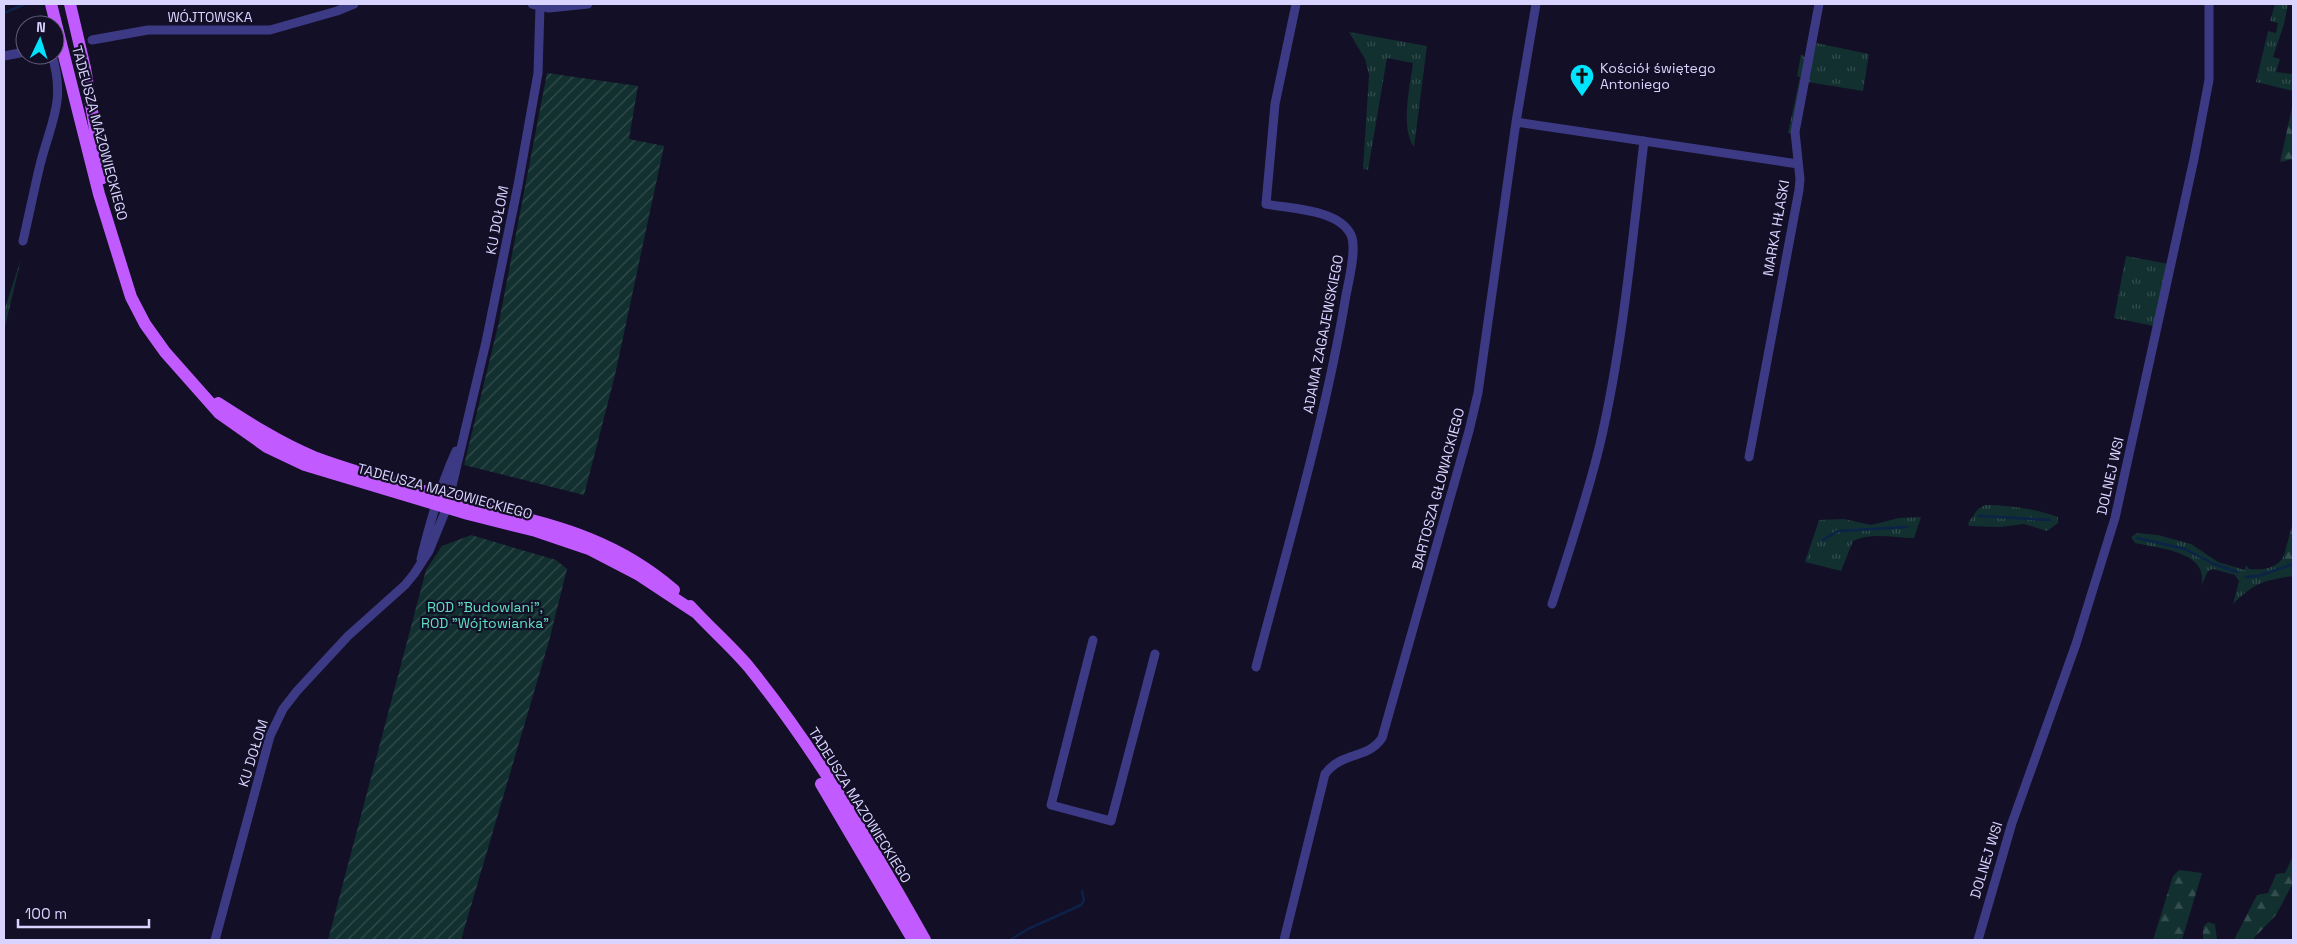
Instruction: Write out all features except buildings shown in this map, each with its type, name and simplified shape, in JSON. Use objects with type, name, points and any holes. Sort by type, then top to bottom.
[{"type":"main road","name":"TADEUSZA MAZOWIECKIEGO","points":[[51,4],[99,194],[131,297],[145,324],[194,387],[219,413],[234,425],[285,457],[325,472],[443,501],[589,549],[639,575],[696,612],[730,646],[765,689],[845,806],[925,940]]},
{"type":"main road","name":"TADEUSZA MAZOWIECKIEGO","points":[[70,4],[86,68],[113,241]]},
{"type":"main road","name":"TADEUSZA MAZOWIECKIEGO","points":[[765,689],[914,940]]},
{"type":"street","name":"WÓJTOWSKA","points":[[92,40],[148,30],[270,30],[337,11],[354,4]]},
{"type":"street","points":[[536,5],[549,8],[588,4]]},
{"type":"street","name":"ADAMA ZAGAJEWSKIEGO","points":[[1256,667],[1319,429],[1334,360],[1352,256],[1352,236],[1343,222],[1325,214],[1266,204],[1275,104],[1296,4]]},
{"type":"street","name":"BARTOSZA GŁOWACKIEGO","points":[[1284,940],[1325,774],[1340,760],[1367,751],[1376,746],[1382,738],[1456,476],[1478,393],[1516,122],[1536,4]]},
{"type":"street","name":"MARKA HŁASKI","points":[[1749,457],[1797,203],[1800,179],[1795,132],[1819,4]]},
{"type":"street","name":"DOLNEJ WSI","points":[[1978,940],[2012,823],[2076,644],[2115,518],[2196,149],[2208,80],[2209,4]]},
{"type":"street","name":"KU DOŁOM","points":[[215,940],[270,736],[283,709],[348,636],[404,585],[420,564],[443,501],[463,436],[486,342],[518,186],[538,73],[536,5]]},
{"type":"street","points":[[23,241],[40,163],[56,113],[58,90],[54,65]]},
{"type":"street","points":[[1516,122],[1798,164]]},
{"type":"street","points":[[1552,604],[1592,474],[1605,418],[1629,274],[1644,141]]},
{"type":"street","points":[[1093,640],[1051,805],[1111,821],[1155,654]]},
{"type":"green space","points":[[2275,4],[2288,4],[2284,24],[2273,57],[2280,59],[2276,72],[2293,74],[2293,91],[2256,82],[2268,31],[2276,33],[2278,23],[2270,21]]},
{"type":"green space","points":[[1349,32],[1427,46],[1414,147],[1410,139],[1407,118],[1408,95],[1413,63],[1387,58],[1368,170],[1363,169],[1369,75],[1365,59]]},
{"type":"green space","points":[[1816,43],[1869,54],[1863,91],[1808,82]]},
{"type":"green space","points":[[1801,54],[1805,58],[1791,133],[1788,133],[1800,77],[1797,76]]},
{"type":"green space","points":[[547,73],[638,86],[629,139],[664,146],[615,375],[584,495],[464,465],[499,322]]},
{"type":"green space","points":[[2293,103],[2293,159],[2280,162]]},
{"type":"green space","points":[[2126,256],[2169,264],[2154,326],[2114,318]]},
{"type":"green space","points":[[21,259],[4,331],[4,311]]},
{"type":"green space","points":[[1985,505],[2013,507],[2040,512],[2058,517],[2058,523],[2047,531],[2024,524],[2000,527],[1969,526],[1968,523],[1978,509]]},
{"type":"green space","points":[[1921,517],[1914,538],[1875,536],[1853,541],[1841,571],[1805,562],[1819,520],[1844,519],[1871,525],[1899,518]]},
{"type":"green space","points":[[2293,522],[2293,567],[2286,562],[2284,555]]},
{"type":"green space","points":[[2137,533],[2158,535],[2191,544],[2218,562],[2245,570],[2246,565],[2249,569],[2270,568],[2278,563],[2284,555],[2286,562],[2293,567],[2293,576],[2274,579],[2260,584],[2248,591],[2233,604],[2239,581],[2235,575],[2213,569],[2208,571],[2201,586],[2202,575],[2198,566],[2191,559],[2169,550],[2135,543],[2131,537]]},
{"type":"green space","name":"ROD \"Budowlani\", ROD \"Wójtowianka\"","points":[[471,535],[556,560],[567,569],[549,641],[461,940],[328,940],[426,570],[442,546]]},
{"type":"green space","points":[[2293,856],[2293,883],[2276,915],[2252,940],[2234,940],[2257,895],[2268,893],[2276,874],[2285,873]]},
{"type":"green space","points":[[2179,870],[2202,873],[2182,940],[2153,940],[2173,876]]},
{"type":"green space","points":[[2208,922],[2215,924],[2217,940],[2203,940],[2203,927]]},
{"type":"waterway","points":[[4,13],[25,4]]},
{"type":"waterway","points":[[1979,516],[2050,520]]},
{"type":"waterway","points":[[1823,540],[1838,531],[1907,527]]},
{"type":"waterway","points":[[2137,538],[2185,549],[2214,564],[2237,572]]},
{"type":"waterway","points":[[2246,577],[2258,576],[2293,564]]},
{"type":"waterway","points":[[1010,940],[1028,929],[1081,905],[1084,900],[1082,891]]},
{"type":"place","name":"Kościół świętego Antoniego","points":[[1582,97]]}]
